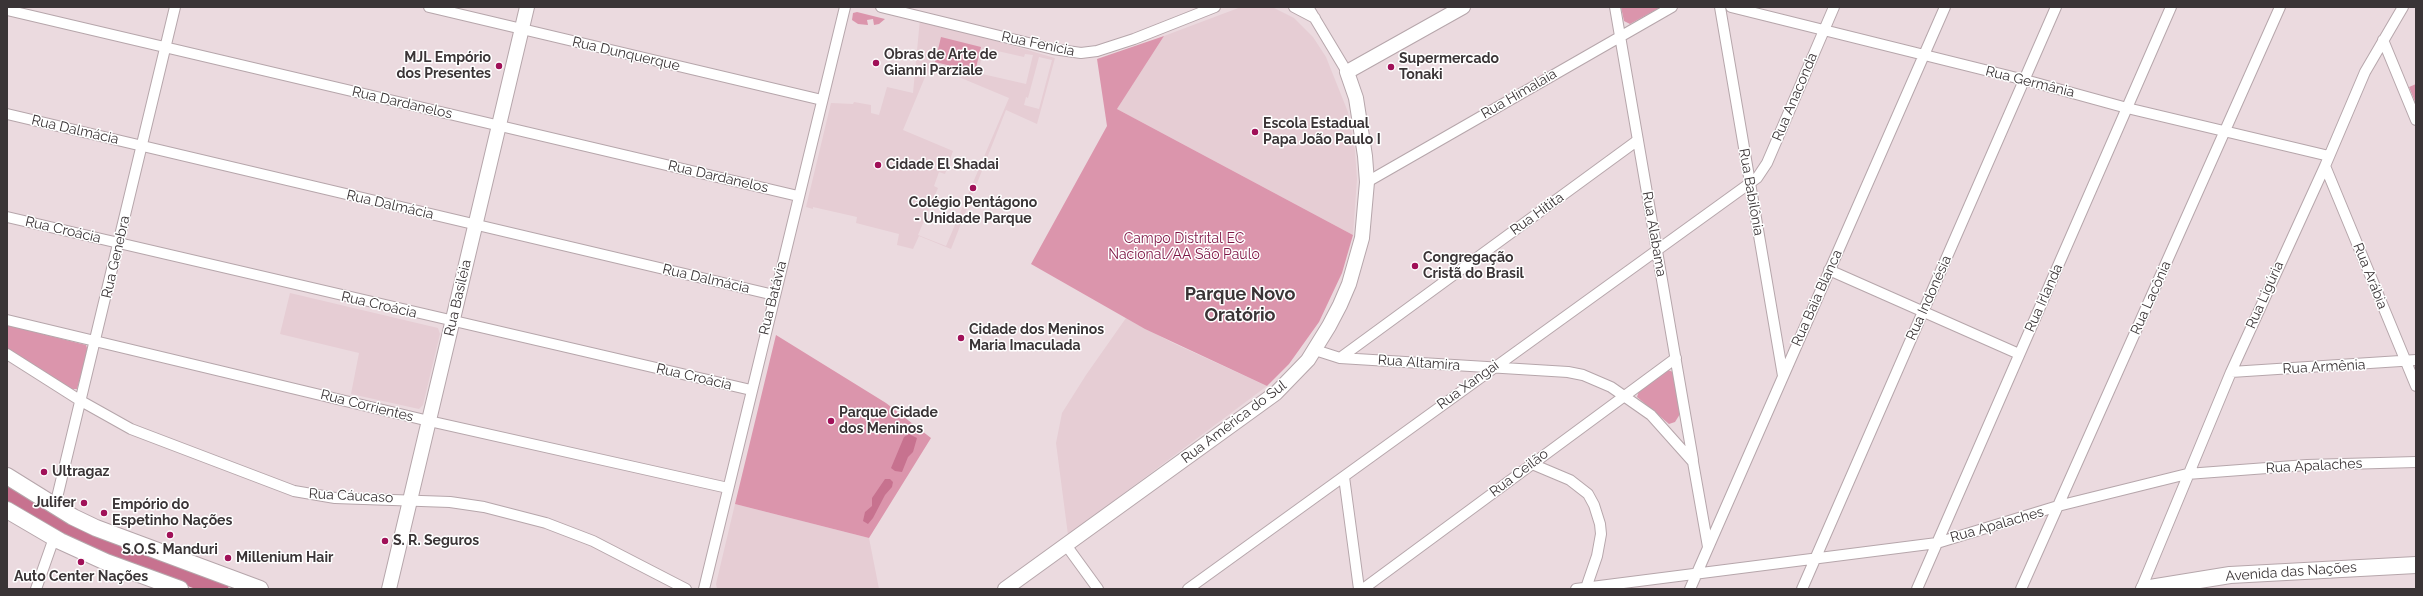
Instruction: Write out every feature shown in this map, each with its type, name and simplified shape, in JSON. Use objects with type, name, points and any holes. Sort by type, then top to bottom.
[{"type":"main road","name":"Rua Basiléia","points":[[389,589],[527,7]]},
{"type":"main road","points":[[1347,72],[1463,7]]},
{"type":"main road","points":[[1353,86],[1366,62]]},
{"type":"main road","name":"Rua América do Sul","points":[[1005,589],[1276,393],[1315,350],[1340,305],[1356,261],[1362,238],[1367,182],[1362,122],[1353,86],[1347,72]]},
{"type":"main road","points":[[7,476],[81,521],[109,534],[260,589]]},
{"type":"main road","points":[[7,510],[54,538],[106,562],[180,589]]},
{"type":"main road","name":"Avenida das Nações","points":[[2142,589],[2230,575],[2416,564]]},
{"type":"street","name":"Rua Genebra","points":[[55,506],[175,7]]},
{"type":"street","name":"Rua Dunquerque","points":[[429,7],[822,100]]},
{"type":"street","name":"Rua Batávia","points":[[704,589],[845,7]]},
{"type":"street","name":"Rua Fenícia","points":[[880,7],[1053,49],[1080,52],[1097,51],[1134,39],[1215,7]]},
{"type":"street","points":[[1294,7],[1316,19]]},
{"type":"street","name":"Rua América do Sul","points":[[1308,7],[1347,72]]},
{"type":"street","name":"Rua Alabama","points":[[1615,7],[1693,462]]},
{"type":"street","name":"Rua Himalaia","points":[[1367,182],[1672,7]]},
{"type":"street","name":"Rua Babilônia","points":[[1720,7],[1783,376]]},
{"type":"street","name":"Rua Germânia","points":[[1731,7],[2025,80],[2127,108],[2329,156]]},
{"type":"street","name":"Rua Anaconda","points":[[1750,183],[1761,174],[1767,163],[1834,7]]},
{"type":"street","name":"Rua Baia Blanca","points":[[1690,589],[1945,7]]},
{"type":"street","name":"Rua Indonésia","points":[[1802,589],[2056,7]]},
{"type":"street","name":"Rua Irlanda","points":[[1917,589],[2171,7]]},
{"type":"street","name":"Rua Lacônia","points":[[2021,589],[2280,7]]},
{"type":"street","name":"Rua Ligúria","points":[[2142,589],[2187,474],[2231,372],[2325,166],[2365,72],[2403,7]]},
{"type":"street","name":"Rua Dardanelos","points":[[7,10],[798,196]]},
{"type":"street","points":[[2383,40],[2416,120]]},
{"type":"street","name":"Rua Dalmácia","points":[[7,114],[774,295]]},
{"type":"street","name":"Rua Hitita","points":[[1340,358],[1638,140]]},
{"type":"street","name":"Rua Arábia","points":[[2325,166],[2411,361],[2416,386]]},
{"type":"street","name":"Rua Xangai","points":[[1188,589],[1750,183]]},
{"type":"street","name":"Rua Croácia","points":[[7,217],[452,322],[751,390]]},
{"type":"street","points":[[1829,270],[2019,354]]},
{"type":"street","name":"Rua Corrientes","points":[[7,320],[96,340],[429,421],[728,488]]},
{"type":"street","name":"Rua Altamira","points":[[1315,350],[1340,358],[1568,372],[1596,380],[1624,395],[1651,415],[1693,462]]},
{"type":"street","name":"Rua Cáucaso","points":[[7,354],[81,401],[146,437],[278,486],[306,494],[329,497],[410,499],[468,504],[564,528],[686,589]]},
{"type":"street","name":"Rua Ceilão","points":[[1363,589],[1676,358]]},
{"type":"street","name":"Rua Armênia","points":[[2231,372],[2411,361]]},
{"type":"street","points":[[1693,462],[1708,547]]},
{"type":"street","name":"Rua Apalaches","points":[[1581,588],[1696,575],[1937,543],[2058,506],[2187,474],[2307,465],[2416,462]]},
{"type":"street","points":[[1532,464],[1570,480],[1588,494],[1594,505],[1600,524],[1597,556],[1581,588]]},
{"type":"street","points":[[1344,477],[1359,589]]},
{"type":"street","points":[[36,589],[54,538]]},
{"type":"street","points":[[1066,545],[1098,589]]},
{"type":"shaded area","name":"Escola Estadual Papa João Paulo I","points":[[1241,7],[1272,7],[1294,18],[1313,37],[1326,57],[1348,112],[1355,151],[1357,179],[1353,235],[1117,109],[1164,36]]},
{"type":"shaded area","name":"Cidade El Shadai","points":[[920,19],[1055,58],[1037,124],[1006,110],[951,249],[919,236],[913,249],[897,245],[899,234],[856,223],[857,217],[813,207],[813,209],[806,207],[831,103],[853,104],[854,102],[871,105],[871,113],[879,115],[887,87],[913,93]],"holes":[[[984,48],[1024,57],[1025,54],[1033,55],[1026,84],[978,73]],[[1039,57],[1052,60],[1039,109],[1024,105],[1026,97],[1028,98]],[[930,65],[1009,98],[946,246],[918,235],[938,188],[934,186],[939,172],[945,174],[953,151],[903,130]]]},
{"type":"shaded area","points":[[290,293],[438,328],[440,334],[423,405],[419,409],[351,394],[359,353],[280,334]]},
{"type":"shaded area","points":[[1126,318],[1173,343],[1267,386],[1068,535],[1056,443],[1062,413],[1086,375]]},
{"type":"shaded area","points":[[909,434],[917,438],[913,452],[908,457],[902,472],[895,471],[891,468],[904,437]]},
{"type":"shaded area","points":[[885,479],[890,479],[893,482],[892,487],[885,495],[873,518],[868,524],[863,521],[865,512],[872,506],[872,498]]},
{"type":"shaded area","points":[[735,504],[869,538],[879,589],[717,589],[716,584]]},
{"type":"green space","points":[[1621,7],[1661,7],[1630,24],[1624,21]]},
{"type":"green space","points":[[857,12],[885,19],[879,24],[874,25],[873,19],[867,20],[868,25],[858,24],[852,20],[853,13]]},
{"type":"green space","name":"Campo Distrital EC Nacional/AA São Paulo","points":[[1164,36],[1117,109],[1353,235],[1342,273],[1319,322],[1289,364],[1267,386],[1145,329],[1031,264],[1107,126],[1097,59]]},
{"type":"green space","points":[[941,37],[981,47],[975,72],[935,62]]},
{"type":"green space","points":[[2416,84],[2416,104],[2409,87]]},
{"type":"green space","points":[[7,325],[86,345],[88,351],[77,389],[71,389],[7,349]]},
{"type":"green space","name":"Parque Cidade dos Meninos","points":[[776,335],[886,403],[931,438],[869,538],[735,504]]},
{"type":"green space","points":[[1668,370],[1673,372],[1680,414],[1675,422],[1669,424],[1637,397],[1639,391]]},
{"type":"waterway","points":[[7,492],[48,518],[94,542],[220,589]]},
{"type":"place","name":"Obras de Arte de Gianni Parziale","points":[[876,63]]},
{"type":"place","name":"MJL Empório dos Presentes","points":[[499,66]]},
{"type":"place","name":"Supermercado Tonaki","points":[[1391,67]]},
{"type":"place","name":"Escola Estadual Papa João Paulo I","points":[[1255,132]]},
{"type":"place","name":"Cidade El Shadai","points":[[878,165]]},
{"type":"place","name":"Colégio Pentágono - Unidade Parque","points":[[973,188]]},
{"type":"place","name":"Congregação Cristã do Brasil","points":[[1415,266]]},
{"type":"place","name":"Cidade dos Meninos Maria Imaculada","points":[[961,338]]},
{"type":"place","name":"Parque Cidade dos Meninos","points":[[831,421]]},
{"type":"place","name":"Ultragaz","points":[[44,472]]},
{"type":"place","name":"Julifer","points":[[84,503]]},
{"type":"place","name":"Empório do Espetinho Nações","points":[[104,513]]},
{"type":"place","name":"S.O.S. Manduri","points":[[170,535]]},
{"type":"place","name":"S. R. Seguros","points":[[385,541]]},
{"type":"place","name":"Millenium Hair","points":[[228,558]]},
{"type":"place","name":"Auto Center Nações","points":[[81,562]]},
{"type":"district","name":"Parque Novo Oratório","points":[[1240,305]]}]
